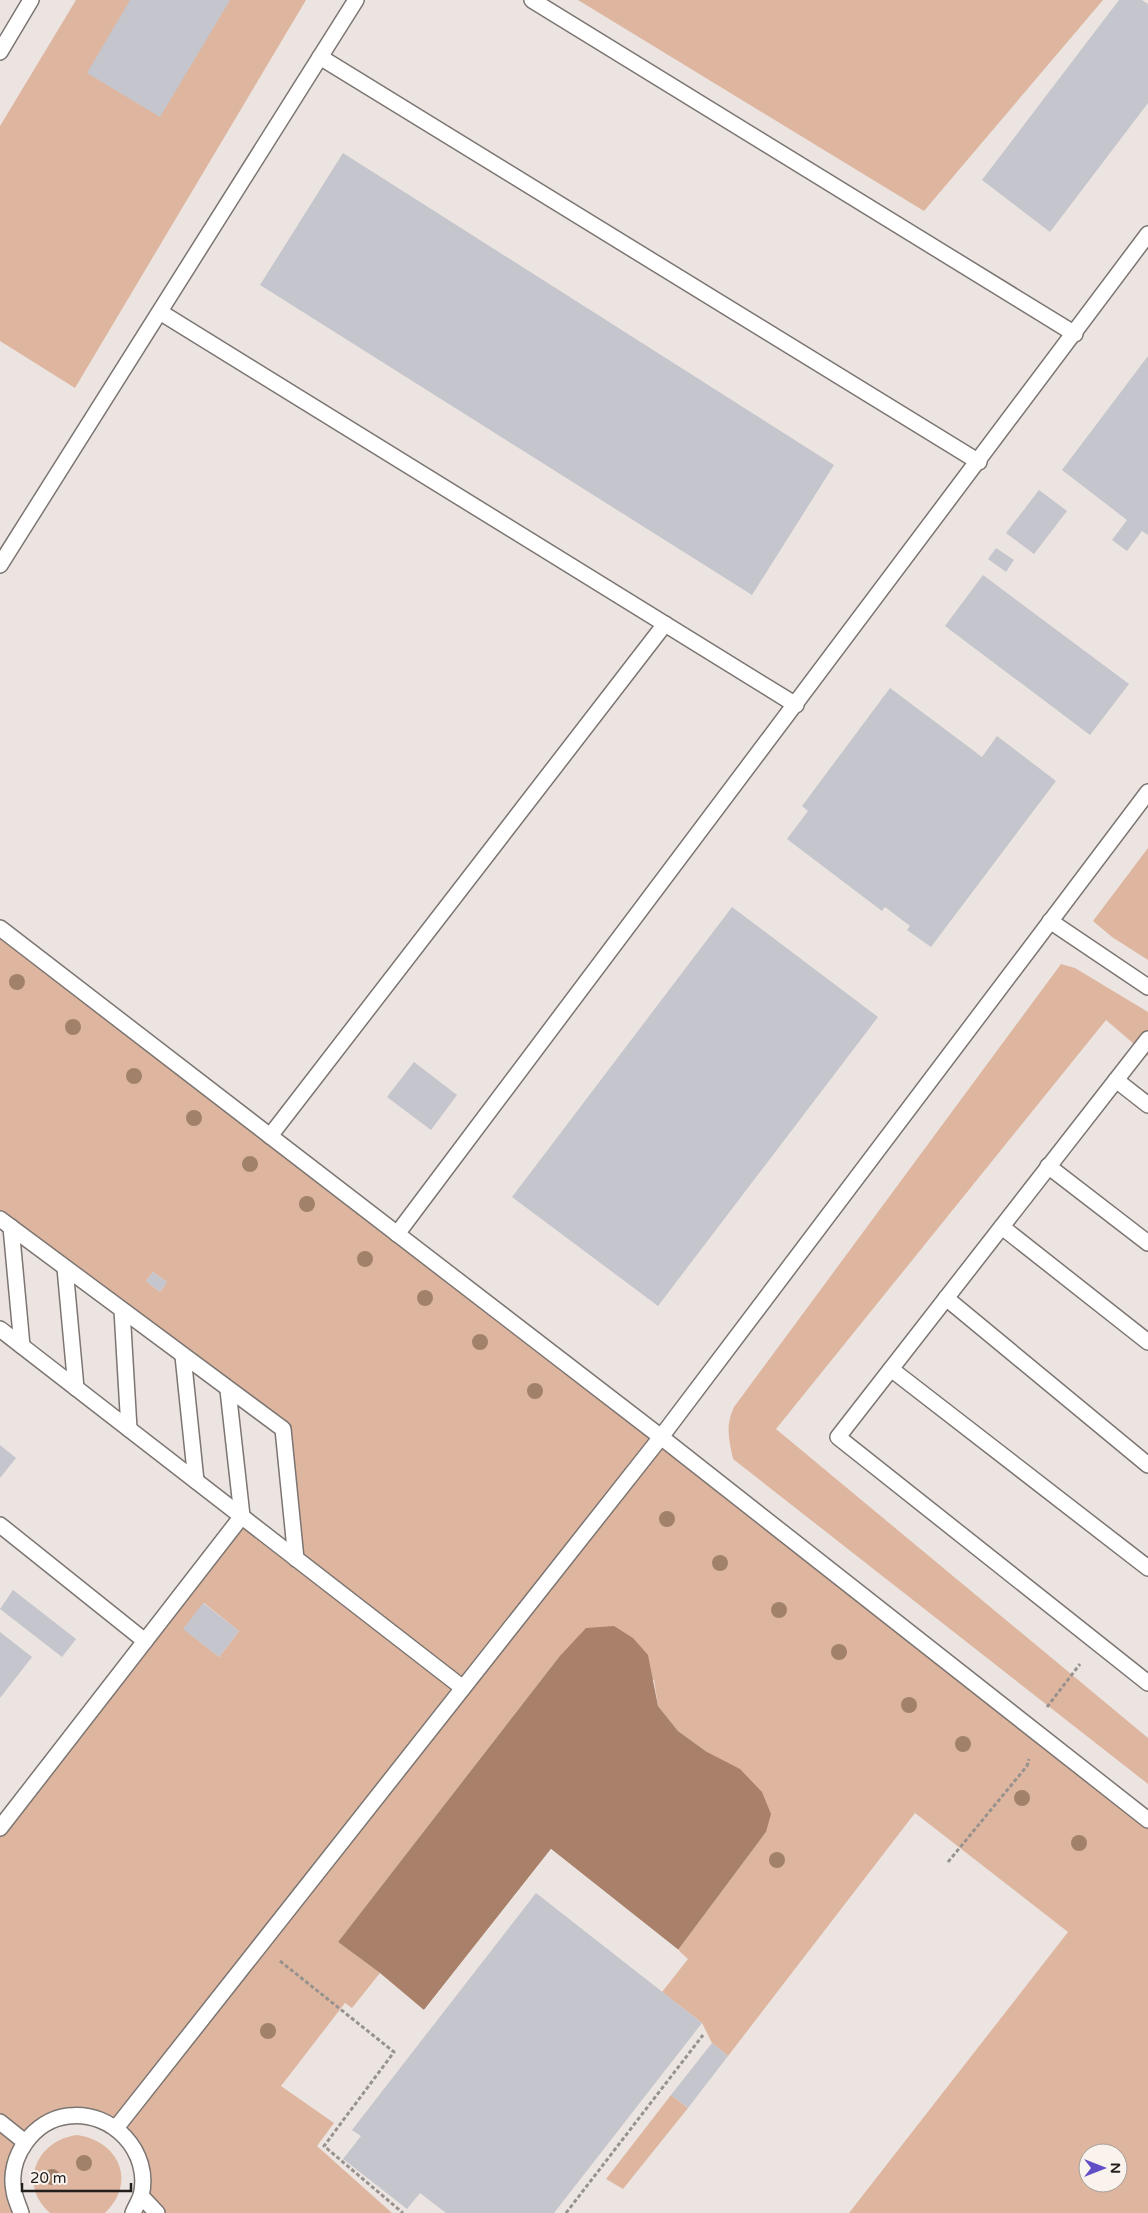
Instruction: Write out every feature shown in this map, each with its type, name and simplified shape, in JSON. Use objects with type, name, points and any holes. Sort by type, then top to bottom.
[{"type":"lane","points":[[0,52],[31,0]]},
{"type":"lane","points":[[0,565],[356,0]]},
{"type":"lane","points":[[532,0],[1075,334]]},
{"type":"lane","points":[[320,57],[978,462]]},
{"type":"lane","points":[[397,1234],[1075,334],[1148,234]]},
{"type":"lane","points":[[160,312],[796,705]]},
{"type":"lane","points":[[270,1136],[665,624]]},
{"type":"lane","points":[[116,2128],[661,1437],[1148,792]]},
{"type":"lane","points":[[1050,922],[1148,987]]},
{"type":"lane","points":[[0,928],[661,1437],[1148,1820]]},
{"type":"lane","points":[[1148,1039],[838,1437],[1148,1684]]},
{"type":"lane","points":[[1116,1080],[1148,1105]]},
{"type":"lane","points":[[1048,1166],[1148,1243]]},
{"type":"lane","points":[[6,1223],[283,1430],[296,1559]]},
{"type":"lane","points":[[6,1223],[22,1346]]},
{"type":"lane","points":[[1002,1227],[1148,1342]]},
{"type":"lane","points":[[66,1268],[76,1388]]},
{"type":"lane","points":[[946,1298],[1148,1465]]},
{"type":"lane","points":[[122,1310],[129,1429]]},
{"type":"lane","points":[[0,1329],[463,1688]]},
{"type":"lane","points":[[183,1356],[196,1481]]},
{"type":"lane","points":[[891,1369],[1148,1568]]},
{"type":"lane","points":[[0,1828],[242,1516],[228,1390]]},
{"type":"lane","points":[[0,1525],[145,1641]]},
{"type":"lane","points":[[21,2213],[13,2190],[14,2165],[25,2142],[44,2124],[68,2116],[93,2117],[116,2128],[134,2146],[142,2170],[141,2196],[133,2213]]},
{"type":"lane","points":[[0,2122],[25,2142]]},
{"type":"lane","points":[[141,2196],[157,2213]]},
{"type":"path","points":[[260,1945],[394,2052],[324,2146],[403,2213]]},
{"type":"path","points":[[566,2213],[702,2035]]},
{"type":"shaded area","points":[[76,0],[306,0],[75,388],[0,341],[0,126]]},
{"type":"shaded area","points":[[578,0],[1103,0],[924,211]]},
{"type":"shaded area","points":[[1148,848],[1148,960],[1112,937],[1093,921]]},
{"type":"shaded area","points":[[0,928],[1148,1820],[1148,2213],[849,2213],[1068,1932],[915,1813],[728,2056],[712,2043],[702,2023],[662,1992],[688,1959],[678,1950],[766,1832],[707,1752],[678,1731],[658,1706],[654,1680],[559,1657],[338,1942],[380,1973],[352,2008],[345,2003],[281,2086],[334,2123],[317,2146],[392,2213],[133,2213],[141,2196],[134,2146],[93,2117],[44,2124],[14,2165],[21,2213],[0,2213],[0,1828],[242,1516],[296,1558],[283,1429],[0,1219]],"holes":[[[153,1272],[167,1282],[160,1292],[146,1281]],[[204,1603],[239,1631],[219,1657],[184,1629]]]},
{"type":"shaded area","points":[[1061,964],[1075,968],[1148,1012],[1148,1056],[1106,1020],[776,1429],[1148,1738],[1148,1784],[733,1459],[729,1439],[729,1420],[734,1407]]},
{"type":"shaded area","points":[[614,1626],[633,1638],[648,1655],[658,1706],[678,1731],[707,1752],[740,1769],[762,1792],[771,1814],[766,1832],[678,1950],[551,1849],[424,2010],[380,1973],[338,1942],[559,1657],[586,1628]]},
{"type":"shaded area","points":[[671,2095],[688,2108],[623,2189],[606,2179]]},
{"type":"shaded area","points":[[77,2135],[104,2145],[113,2154],[119,2165],[121,2176],[120,2189],[115,2201],[105,2213],[50,2213],[40,2202],[35,2189],[33,2177],[36,2165],[42,2154],[51,2145]]},
{"type":"pier","points":[[551,1849],[680,1951],[676,1952],[552,1853],[426,2011],[424,2010]]},
{"type":"building","points":[[130,0],[230,0],[160,117],[87,73]]},
{"type":"building","points":[[1119,0],[1142,0],[1148,4],[1148,103],[1050,232],[982,180]]},
{"type":"building","points":[[343,153],[834,465],[752,595],[260,285]]},
{"type":"building","points":[[1148,356],[1148,535],[1142,531],[1127,551],[1112,540],[1127,520],[1062,470]]},
{"type":"building","points":[[1039,490],[1067,511],[1034,554],[1006,533]]},
{"type":"building","points":[[996,548],[1014,560],[1006,572],[988,559]]},
{"type":"building","points":[[983,575],[1129,684],[1090,735],[945,626]]},
{"type":"building","points":[[890,688],[982,757],[997,736],[1056,781],[931,947],[907,930],[910,926],[885,907],[882,911],[787,839],[808,811],[802,806]]},
{"type":"building","points":[[732,907],[878,1017],[658,1306],[512,1197]]},
{"type":"building","points":[[414,1062],[457,1095],[431,1130],[387,1097]]},
{"type":"building","points":[[153,1272],[167,1282],[160,1292],[146,1281]]},
{"type":"building","points":[[0,1445],[16,1458],[0,1478]]},
{"type":"building","points":[[13,1590],[76,1639],[62,1657],[0,1609]]},
{"type":"building","points":[[203,1603],[239,1631],[219,1657],[183,1629]]},
{"type":"building","points":[[0,1632],[32,1657],[0,1698]]},
{"type":"building","points":[[536,1893],[702,2023],[554,2213],[446,2213],[420,2193],[407,2209],[343,2159],[361,2136],[352,2130]]},
{"type":"building","points":[[712,2043],[728,2056],[688,2108],[671,2095]]}]
